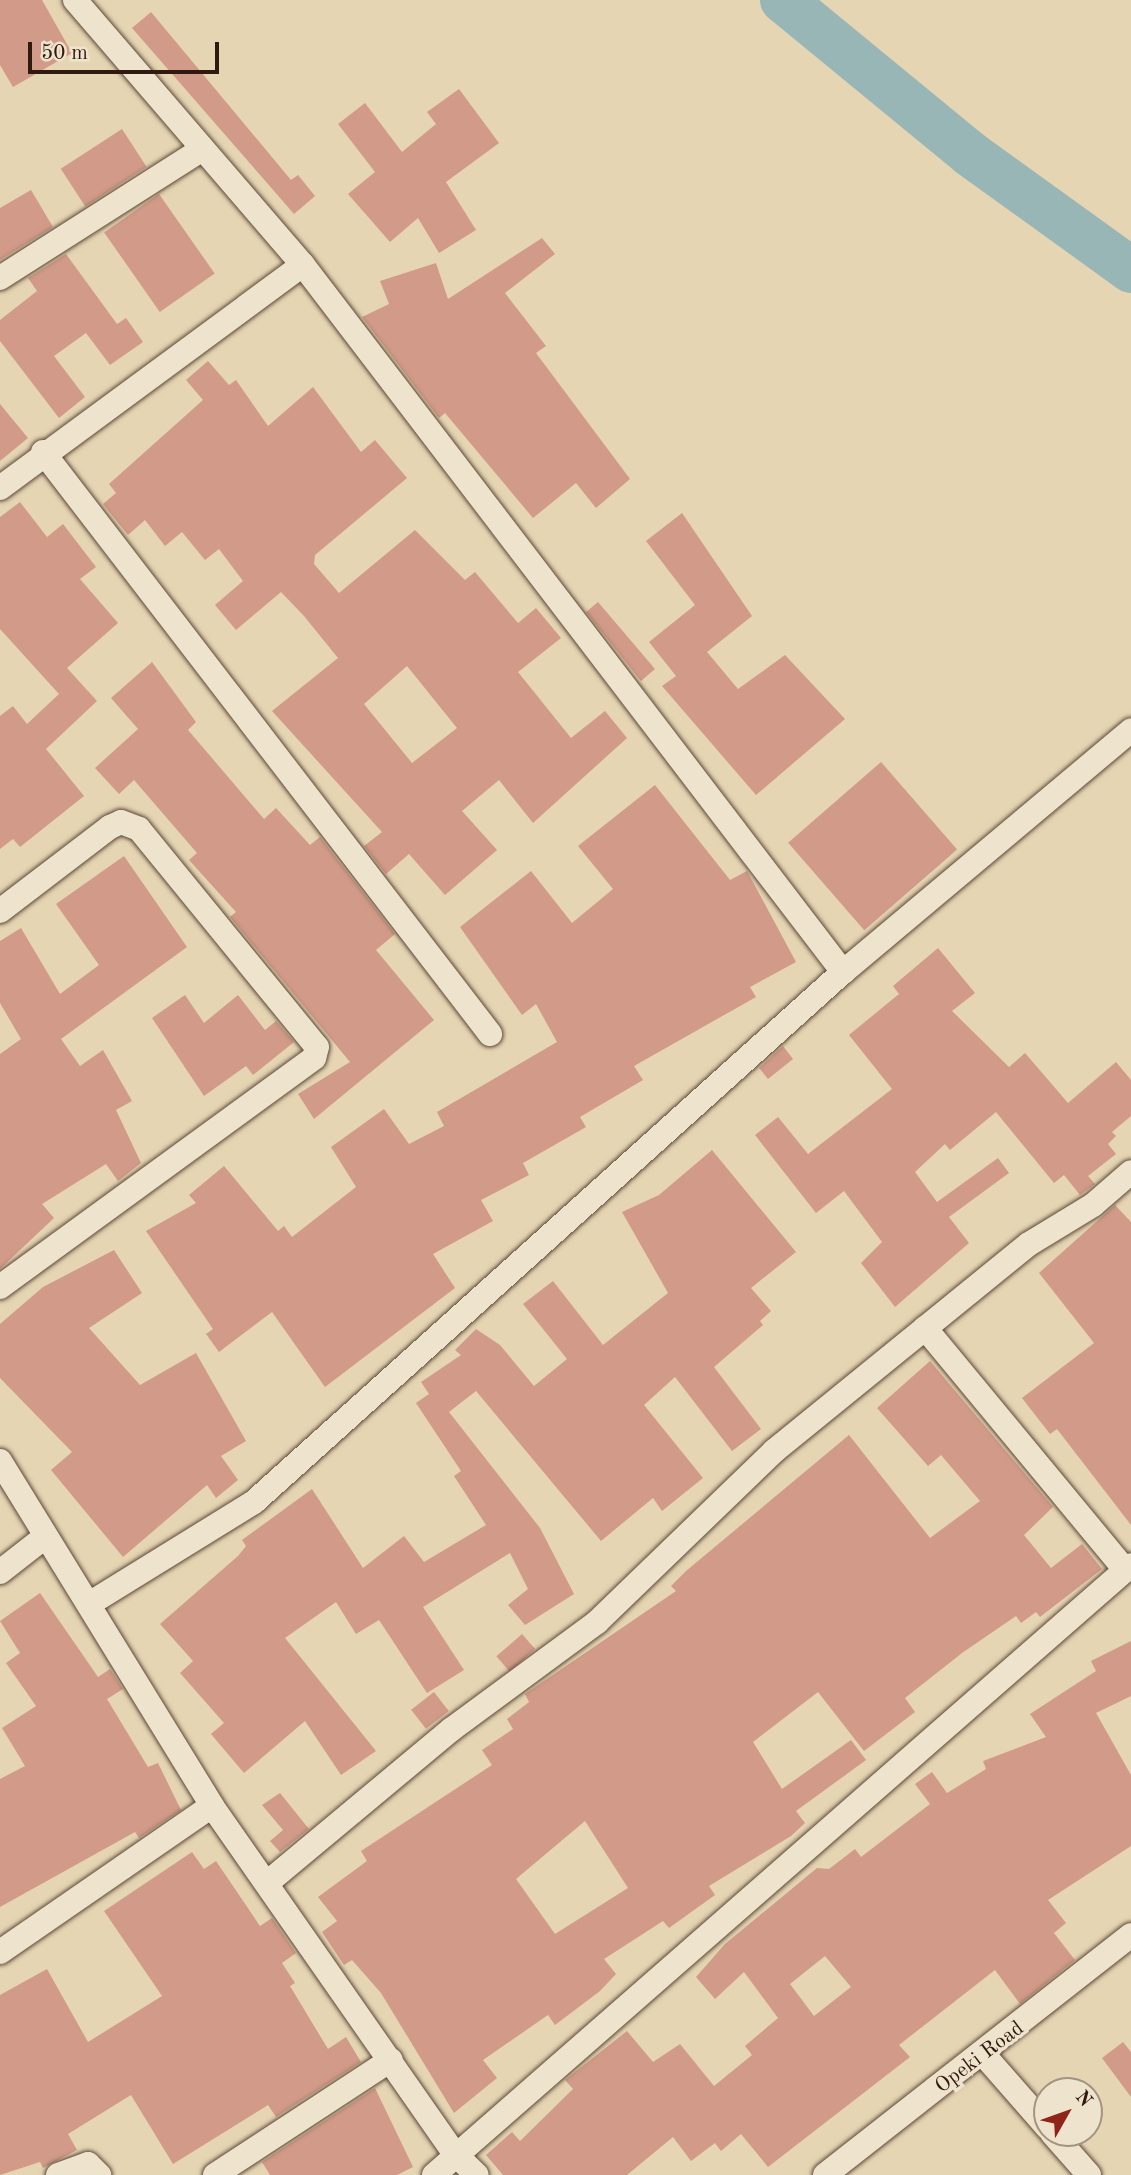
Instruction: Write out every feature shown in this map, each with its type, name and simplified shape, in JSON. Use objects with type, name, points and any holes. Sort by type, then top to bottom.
[{"type":"street","points":[[75,0],[201,150],[303,265],[843,972]]},
{"type":"street","points":[[0,278],[201,150]]},
{"type":"street","points":[[0,488],[43,452],[303,265]]},
{"type":"street","points":[[43,452],[490,1034]]},
{"type":"street","points":[[89,1604],[254,1502],[843,972],[1131,730]]},
{"type":"street","points":[[0,911],[110,827],[121,822],[139,829],[317,1047],[314,1058],[0,1287]]},
{"type":"street","points":[[267,1883],[452,1729],[597,1622],[738,1482],[925,1328],[1131,1172]]},
{"type":"street","points":[[434,2175],[1128,1568],[925,1328]]},
{"type":"street","points":[[0,1461],[212,1806],[455,2154],[477,2175]]},
{"type":"street","points":[[0,1572],[46,1536]]},
{"type":"street","points":[[0,1952],[212,1806]]},
{"type":"street","name":"Opeki Road","points":[[825,2175],[984,2056],[1131,1935]]},
{"type":"street","points":[[984,2056],[1033,2111]]},
{"type":"street","points":[[215,2175],[391,2060]]},
{"type":"street","points":[[1064,2147],[1089,2175]]},
{"type":"street","points":[[58,2175],[88,2164],[99,2175]]},
{"type":"building","points":[[0,0],[42,0],[72,53],[13,87],[0,65]]},
{"type":"building","points":[[151,12],[291,180],[298,175],[315,196],[294,214],[132,28]]},
{"type":"building","points":[[459,89],[499,143],[446,182],[476,230],[439,253],[418,218],[390,242],[348,194],[375,172],[338,124],[365,103],[402,152],[436,124],[427,112]]},
{"type":"building","points":[[122,129],[147,167],[85,206],[61,169]]},
{"type":"building","points":[[31,190],[53,227],[0,260],[0,208]]},
{"type":"building","points":[[159,194],[215,273],[160,312],[104,232]]},
{"type":"building","points":[[542,238],[555,254],[505,293],[546,346],[536,353],[630,479],[596,508],[576,483],[533,518],[445,413],[439,418],[362,317],[389,304],[380,281],[436,263],[448,299]]},
{"type":"building","points":[[66,254],[117,324],[126,318],[143,342],[110,365],[86,333],[54,356],[85,397],[59,418],[0,341],[0,320],[37,291],[28,278]]},
{"type":"building","points":[[208,361],[229,385],[236,380],[268,426],[313,387],[361,452],[375,440],[407,478],[315,555],[314,564],[339,593],[415,530],[465,580],[475,572],[518,623],[536,608],[561,638],[518,672],[571,738],[605,711],[627,738],[533,823],[499,780],[462,811],[497,850],[445,895],[409,854],[386,874],[364,846],[382,832],[272,711],[338,658],[304,616],[281,592],[236,630],[215,605],[243,581],[219,549],[205,560],[182,532],[165,546],[145,520],[128,535],[103,504],[116,493],[109,484],[203,400],[186,380]],"holes":[[[407,666],[457,728],[412,763],[364,704]]]},
{"type":"building","points":[[0,404],[28,438],[0,461]]},
{"type":"building","points":[[20,502],[47,537],[63,524],[96,567],[80,579],[118,623],[67,668],[97,701],[46,749],[84,796],[20,847],[13,839],[0,849],[0,716],[13,706],[27,724],[59,694],[0,629],[0,517]]},
{"type":"building","points":[[682,513],[752,616],[707,652],[738,689],[785,655],[845,719],[756,795],[662,686],[676,676],[649,642],[695,605],[646,541]]},
{"type":"building","points":[[598,602],[655,669],[641,681],[586,612]]},
{"type":"building","points":[[152,662],[196,722],[188,730],[264,819],[276,808],[310,845],[320,837],[395,934],[376,950],[434,1020],[314,1119],[298,1094],[350,1062],[230,917],[236,912],[189,860],[197,853],[134,780],[119,794],[95,768],[138,729],[111,698]]},
{"type":"building","points":[[881,762],[957,850],[864,930],[788,843]]},
{"type":"building","points":[[655,785],[730,880],[747,871],[796,962],[750,987],[756,997],[634,1066],[643,1080],[580,1117],[586,1127],[523,1163],[529,1175],[481,1200],[493,1221],[433,1254],[455,1288],[325,1387],[272,1312],[219,1352],[206,1334],[213,1329],[146,1231],[196,1203],[189,1195],[224,1166],[278,1231],[284,1226],[292,1237],[356,1187],[331,1147],[384,1109],[409,1144],[444,1126],[437,1112],[557,1042],[536,1004],[522,1015],[460,927],[531,871],[572,923],[613,889],[578,846]]},
{"type":"building","points":[[124,856],[187,947],[61,1039],[80,1066],[103,1050],[132,1101],[116,1110],[141,1163],[118,1181],[106,1164],[42,1204],[54,1218],[0,1269],[0,1054],[21,1039],[0,1003],[0,941],[21,928],[60,994],[99,965],[56,904]]},
{"type":"building","points":[[938,948],[975,993],[952,1011],[1009,1067],[1025,1053],[1068,1103],[1116,1062],[1131,1080],[1131,1116],[1112,1132],[1116,1136],[1108,1144],[1116,1154],[1088,1176],[1095,1184],[1080,1195],[1064,1175],[1054,1183],[996,1112],[950,1150],[945,1144],[915,1172],[937,1202],[998,1158],[1009,1173],[949,1217],[969,1243],[895,1307],[861,1263],[882,1242],[844,1191],[816,1213],[755,1135],[778,1117],[808,1154],[892,1089],[849,1035],[899,994],[893,986]]},
{"type":"building","points":[[185,995],[204,1023],[238,995],[265,1030],[276,1021],[294,1042],[253,1075],[246,1066],[204,1096],[152,1018]]},
{"type":"building","points":[[783,1046],[793,1059],[768,1079],[759,1068]]},
{"type":"building","points":[[712,1150],[796,1252],[751,1288],[771,1311],[760,1321],[763,1325],[714,1367],[761,1429],[732,1451],[675,1377],[644,1405],[703,1478],[662,1511],[653,1498],[601,1541],[476,1391],[449,1412],[540,1528],[574,1594],[525,1625],[508,1605],[528,1589],[510,1553],[423,1607],[464,1670],[427,1693],[379,1620],[356,1634],[336,1602],[285,1638],[376,1751],[341,1775],[305,1721],[244,1773],[211,1734],[224,1723],[180,1673],[193,1661],[160,1624],[238,1556],[246,1546],[242,1540],[312,1489],[363,1568],[404,1536],[424,1562],[486,1525],[454,1476],[461,1471],[416,1403],[429,1394],[421,1382],[461,1355],[455,1350],[476,1329],[500,1345],[534,1386],[567,1359],[523,1304],[553,1281],[603,1345],[668,1293],[622,1212],[659,1195]]},
{"type":"building","points":[[1115,1205],[1131,1222],[1131,1525],[1057,1429],[1050,1434],[1022,1398],[1094,1343],[1039,1273]]},
{"type":"building","points":[[114,1250],[142,1293],[89,1328],[140,1385],[196,1353],[246,1441],[221,1456],[238,1480],[216,1498],[207,1485],[123,1557],[51,1470],[72,1452],[0,1378],[0,1324],[43,1287]]},
{"type":"building","points":[[930,1361],[1053,1507],[1024,1535],[1051,1568],[1082,1544],[1102,1569],[1040,1617],[1036,1612],[1021,1623],[1016,1616],[962,1653],[905,1698],[915,1712],[864,1751],[818,1692],[753,1742],[782,1789],[851,1740],[866,1760],[796,1811],[805,1823],[791,1836],[709,1886],[715,1895],[669,1928],[663,1921],[604,1959],[616,1974],[600,1991],[555,2025],[548,2015],[483,2060],[497,2078],[454,2113],[381,1993],[352,1960],[344,1965],[322,1932],[337,1921],[318,1897],[367,1861],[361,1851],[492,1765],[482,1750],[513,1729],[507,1719],[529,1702],[525,1694],[676,1591],[671,1586],[686,1571],[849,1435],[930,1538],[980,1501],[941,1455],[928,1466],[877,1408]],"holes":[[[585,1821],[628,1888],[555,1934],[516,1879]]]},
{"type":"building","points":[[40,1593],[98,1677],[110,1669],[123,1689],[107,1699],[148,1767],[158,1763],[181,1810],[139,1838],[135,1832],[0,1907],[0,1779],[25,1766],[2,1728],[36,1706],[6,1663],[20,1653],[0,1621]]},
{"type":"building","points":[[522,1634],[535,1649],[509,1671],[496,1656]]},
{"type":"building","points":[[1131,1641],[1131,1696],[1096,1713],[1131,1775],[1131,1846],[1048,1900],[1066,1923],[1054,1933],[1075,1960],[1020,2004],[995,1970],[899,2045],[910,2057],[768,2167],[741,2134],[721,2151],[715,2143],[691,2161],[673,2137],[627,2175],[503,2175],[486,2155],[512,2132],[520,2141],[573,2089],[565,2080],[627,2031],[653,2062],[680,2044],[714,2086],[752,2055],[745,2046],[778,2018],[744,1972],[715,1999],[696,1977],[725,1944],[817,1868],[829,1869],[855,1849],[861,1857],[930,1804],[915,1784],[932,1772],[947,1793],[986,1769],[983,1761],[1046,1737],[1030,1714],[1096,1671],[1091,1661]],"holes":[[[825,1956],[851,1987],[814,2016],[790,1984]]]},
{"type":"building","points":[[434,1692],[449,1711],[426,1729],[411,1710]]},
{"type":"building","points":[[280,1793],[309,1829],[280,1852],[270,1841],[283,1830],[262,1805]]},
{"type":"building","points":[[192,1852],[204,1869],[216,1861],[260,1926],[272,1918],[296,1953],[282,1963],[295,1983],[290,1986],[328,2049],[346,2037],[361,2062],[276,2117],[268,2105],[173,2164],[131,2095],[68,2134],[77,2150],[43,2168],[40,2162],[0,2175],[0,1995],[47,1969],[88,2042],[162,1996],[104,1911]]},
{"type":"building","points":[[1123,2042],[1131,2052],[1131,2097],[1102,2058]]},
{"type":"building","points":[[375,2088],[413,2167],[397,2175],[270,2175],[262,2162]]},
{"type":"waterway","points":[[783,0],[969,153],[1131,270]]}]
